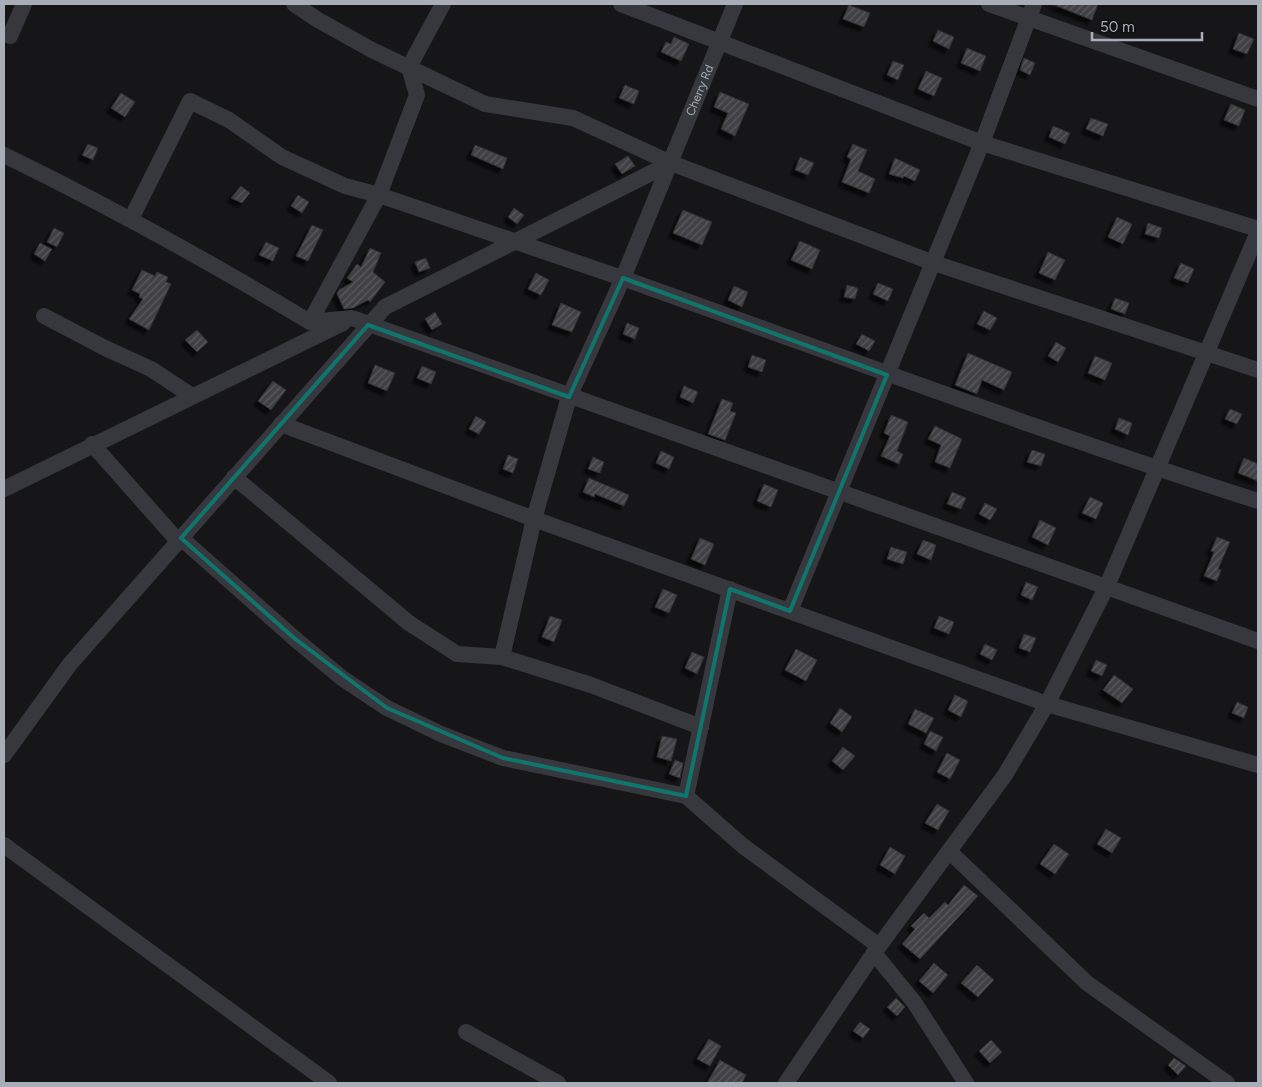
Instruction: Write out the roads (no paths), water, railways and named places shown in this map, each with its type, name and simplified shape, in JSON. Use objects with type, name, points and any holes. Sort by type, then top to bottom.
[{"type":"street","points":[[4,34],[10,36],[24,4]]},
{"type":"street","points":[[294,4],[318,20],[372,50],[485,104],[574,118],[668,170],[933,263],[1258,370]]},
{"type":"street","points":[[310,322],[379,195],[417,95],[409,67],[443,4]]},
{"type":"street","points":[[622,4],[982,143],[1258,230],[1107,586],[1047,704],[1005,775],[876,949],[786,1083]]},
{"type":"street","name":"Cherry Rd","points":[[502,657],[534,520],[569,397],[623,278],[735,4]]},
{"type":"street","points":[[989,4],[1032,11],[1258,98]]},
{"type":"street","points":[[790,611],[982,143],[1032,11]]},
{"type":"street","points":[[131,219],[190,101],[229,120],[282,157],[345,186],[379,195],[623,278],[887,374],[1157,468],[1258,500]]},
{"type":"street","points":[[4,155],[91,197],[310,322],[352,318],[569,397],[1258,641]]},
{"type":"street","points":[[4,489],[92,444],[352,318],[384,307],[514,241],[668,170]]},
{"type":"street","points":[[4,755],[70,664],[384,307]]},
{"type":"street","points":[[44,316],[105,348],[151,369],[192,396]]},
{"type":"street","points":[[281,424],[534,520],[1047,704],[1257,761]]},
{"type":"street","points":[[92,444],[179,539],[342,678],[387,708],[441,734],[503,758],[686,796],[743,846],[876,949],[914,1002],[966,1083]]},
{"type":"street","points":[[234,477],[409,623],[457,654],[502,657],[591,685],[700,726]]},
{"type":"street","points":[[686,796],[730,590]]},
{"type":"street","points":[[4,845],[329,1083]]},
{"type":"street","points":[[949,851],[1086,983],[1227,1083]]},
{"type":"street","points":[[466,1032],[558,1083]]}]
